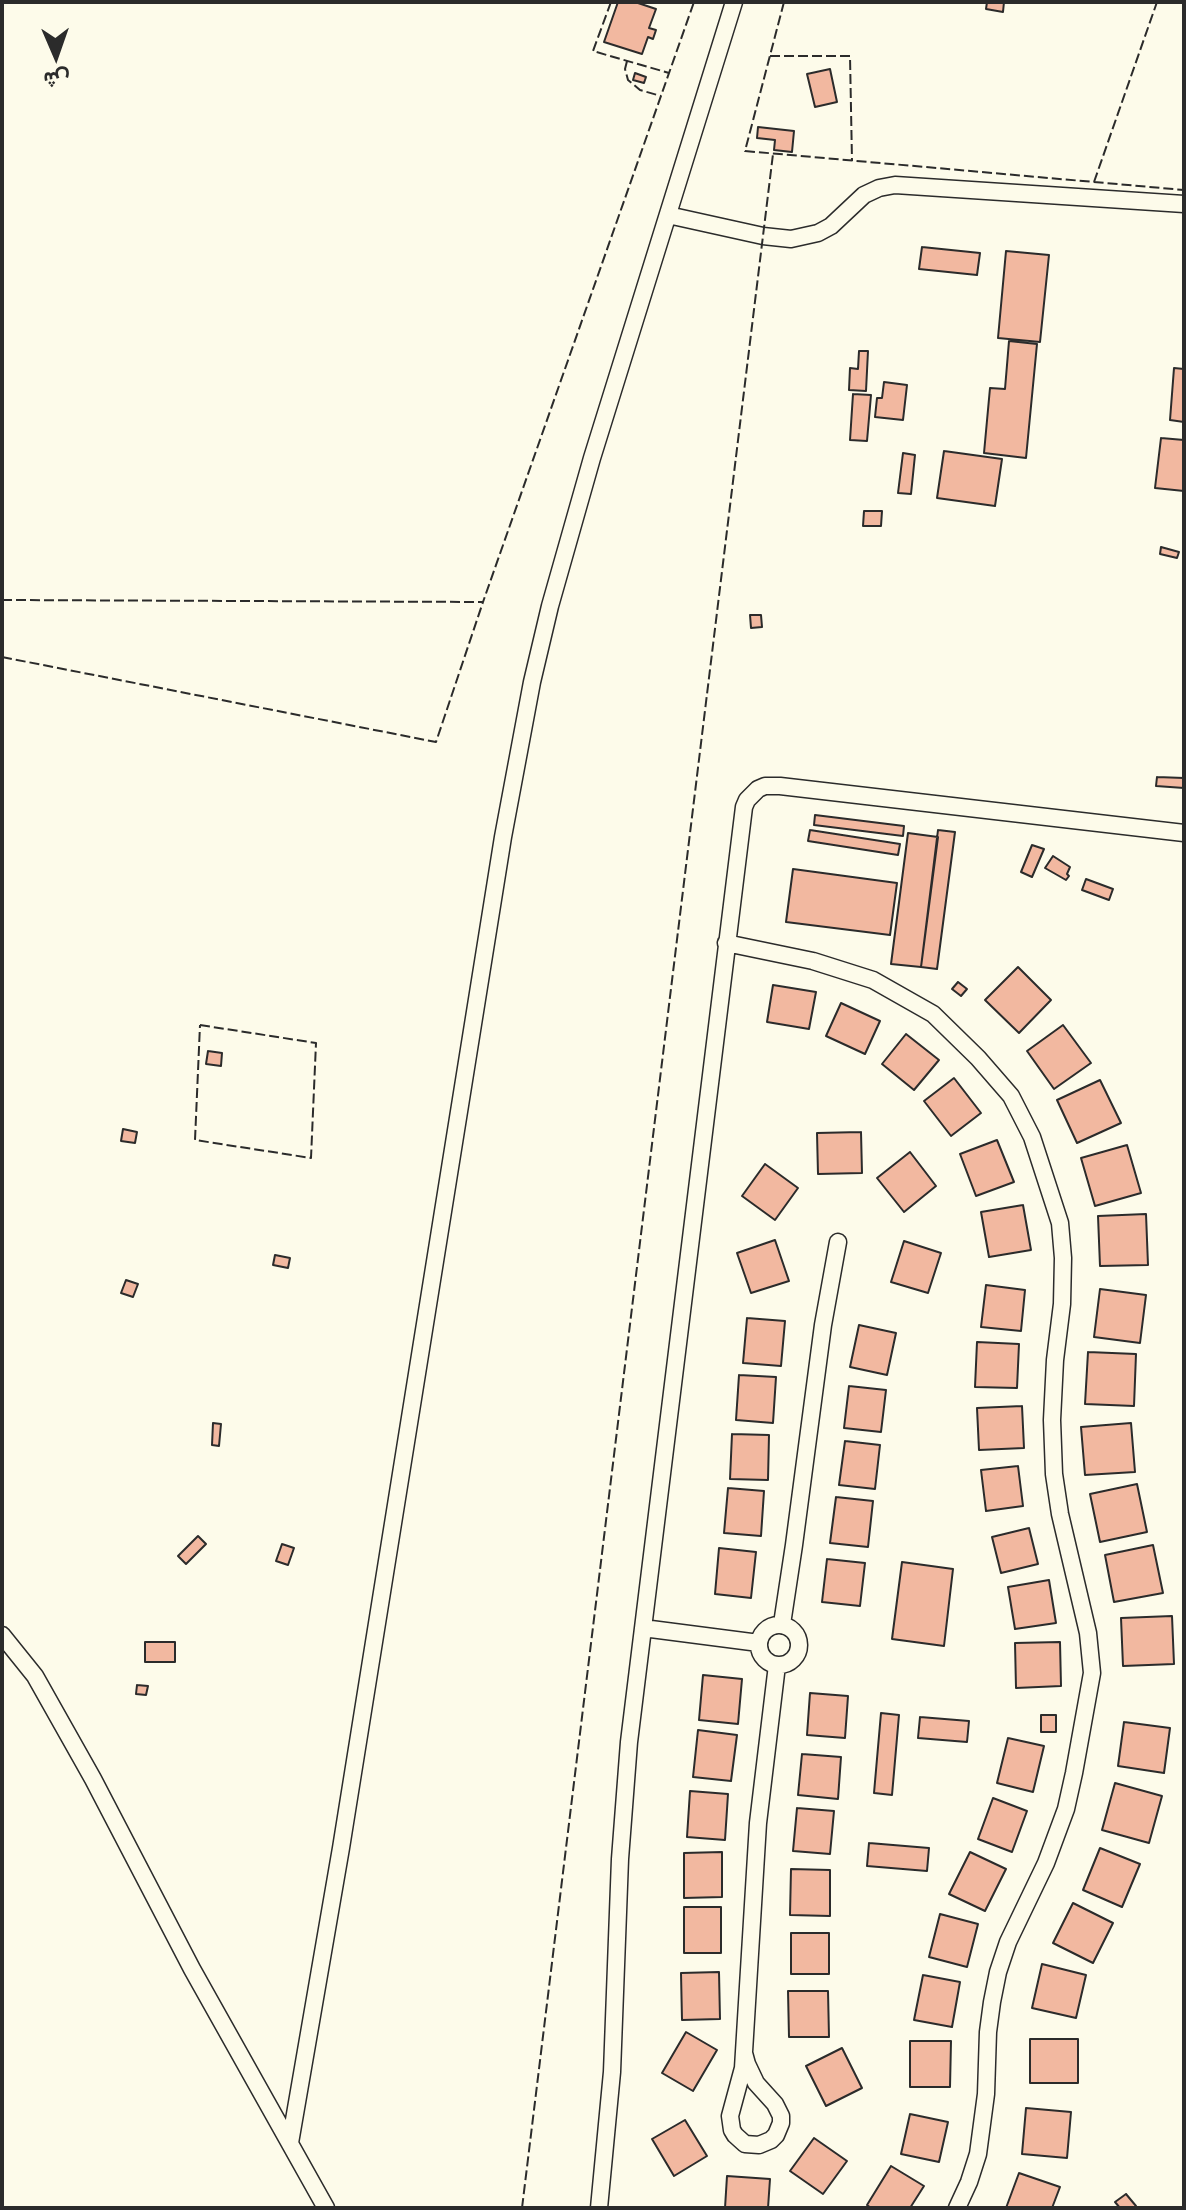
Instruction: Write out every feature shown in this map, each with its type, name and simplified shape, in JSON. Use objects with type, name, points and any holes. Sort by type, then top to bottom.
[{"type":"street","points":[[290,2143],[344,1832],[503,837],[529,697],[570,532],[734,2]]},
{"type":"street","points":[[668,215],[763,236],[791,239],[818,233],[831,226],[864,195],[895,185],[1184,204]]},
{"type":"street","points":[[599,2208],[615,2020],[617,1918],[629,1742],[744,807],[752,794],[765,786],[780,786],[1184,833]]},
{"type":"street","points":[[726,943],[813,961],[873,980],[933,1014],[1011,1096],[1032,1137],[1060,1223],[1063,1258],[1052,1420],[1054,1474],[1060,1514],[1088,1633],[1092,1673],[1066,1809],[998,1972],[988,2032],[986,2094],[978,2154],[957,2208]]},
{"type":"street","points":[[782,1624],[823,1325],[838,1242]]},
{"type":"street","points":[[782,1624],[796,1632],[800,1647],[792,1661],[777,1665],[763,1658],[759,1643],[767,1629],[782,1624]]},
{"type":"street","points":[[643,1628],[759,1643]]},
{"type":"street","points":[[2,1635],[35,1676],[93,1779],[192,1969],[326,2208]]},
{"type":"street","points":[[744,2053],[756,2083],[775,2104],[781,2116],[776,2135],[759,2145],[745,2144],[732,2130],[730,2123],[741,2082],[744,2053],[758,1823],[777,1665]]},
{"type":"building","points":[[618,2],[635,2],[656,9],[649,28],[656,30],[653,39],[648,37],[642,54],[604,42]]},
{"type":"building","points":[[987,2],[1004,2],[1003,12],[986,9]]},
{"type":"building","points":[[830,69],[837,102],[815,107],[807,74]]},
{"type":"building","points":[[635,73],[646,77],[644,83],[633,80]]},
{"type":"building","points":[[758,127],[794,131],[792,152],[774,150],[775,140],[757,138]]},
{"type":"building","points":[[922,247],[980,253],[977,275],[919,269]]},
{"type":"building","points":[[1006,251],[1049,255],[1040,342],[998,338]]},
{"type":"building","points":[[1009,341],[1037,344],[1026,458],[984,453],[990,388],[1005,389]]},
{"type":"building","points":[[859,351],[868,351],[866,391],[849,390],[850,368],[858,369]]},
{"type":"building","points":[[1174,368],[1184,369],[1184,422],[1170,420]]},
{"type":"building","points":[[884,382],[907,385],[903,420],[875,417],[877,398],[882,398]]},
{"type":"building","points":[[853,394],[871,395],[867,441],[850,440]]},
{"type":"building","points":[[1161,438],[1184,440],[1184,491],[1155,488]]},
{"type":"building","points":[[944,451],[1002,459],[995,506],[937,498]]},
{"type":"building","points":[[903,453],[915,455],[911,494],[898,493]]},
{"type":"building","points":[[864,511],[882,511],[881,526],[863,526]]},
{"type":"building","points":[[1161,547],[1179,552],[1177,558],[1160,554]]},
{"type":"building","points":[[750,615],[761,615],[762,627],[751,628]]},
{"type":"building","points":[[1157,777],[1184,778],[1184,788],[1156,786]]},
{"type":"building","points":[[815,815],[904,826],[903,836],[814,825]]},
{"type":"building","points":[[810,830],[900,844],[898,855],[808,841]]},
{"type":"building","points":[[938,830],[955,832],[937,969],[921,967]]},
{"type":"building","points":[[908,833],[938,837],[921,967],[891,964]]},
{"type":"building","points":[[1032,845],[1044,849],[1032,877],[1021,872]]},
{"type":"building","points":[[1053,856],[1070,867],[1066,880],[1045,868]]},
{"type":"building","points":[[793,869],[897,883],[890,935],[786,922]]},
{"type":"building","points":[[1086,879],[1113,889],[1109,900],[1082,890]]},
{"type":"building","points":[[1018,967],[1051,1000],[1019,1033],[985,1000]]},
{"type":"building","points":[[958,982],[967,989],[961,996],[952,989]]},
{"type":"building","points":[[773,985],[816,992],[809,1029],[767,1022]]},
{"type":"building","points":[[841,1003],[880,1021],[865,1054],[826,1036]]},
{"type":"building","points":[[1063,1025],[1091,1063],[1054,1089],[1027,1051]]},
{"type":"building","points":[[906,1034],[939,1060],[914,1090],[882,1064]]},
{"type":"building","points":[[208,1051],[222,1053],[221,1066],[206,1064]]},
{"type":"building","points":[[954,1078],[981,1113],[951,1136],[924,1101]]},
{"type":"building","points":[[1100,1080],[1121,1123],[1077,1143],[1057,1100]]},
{"type":"building","points":[[123,1129],[137,1132],[135,1143],[121,1141]]},
{"type":"building","points":[[861,1132],[862,1173],[818,1174],[817,1133]]},
{"type":"building","points":[[997,1140],[1014,1182],[976,1196],[960,1154]]},
{"type":"building","points":[[1127,1145],[1141,1193],[1095,1206],[1081,1158]]},
{"type":"building","points":[[910,1152],[936,1186],[904,1212],[877,1178]]},
{"type":"building","points":[[765,1164],[798,1188],[775,1220],[742,1196]]},
{"type":"building","points":[[1023,1205],[1031,1250],[989,1257],[981,1212]]},
{"type":"building","points":[[1146,1214],[1148,1265],[1100,1266],[1098,1216]]},
{"type":"building","points":[[775,1240],[789,1281],[751,1293],[737,1253]]},
{"type":"building","points":[[904,1241],[941,1253],[928,1293],[891,1282]]},
{"type":"building","points":[[275,1255],[290,1258],[288,1268],[273,1265]]},
{"type":"building","points":[[126,1280],[138,1284],[133,1297],[121,1293]]},
{"type":"building","points":[[986,1285],[1025,1290],[1021,1331],[981,1327]]},
{"type":"building","points":[[1100,1289],[1146,1295],[1140,1343],[1094,1337]]},
{"type":"building","points":[[747,1318],[785,1321],[781,1366],[743,1363]]},
{"type":"building","points":[[859,1325],[896,1333],[887,1375],[850,1367]]},
{"type":"building","points":[[977,1342],[1019,1344],[1017,1388],[975,1387]]},
{"type":"building","points":[[1088,1352],[1136,1354],[1134,1406],[1085,1404]]},
{"type":"building","points":[[739,1375],[776,1377],[773,1423],[736,1420]]},
{"type":"building","points":[[849,1386],[886,1390],[881,1432],[844,1428]]},
{"type":"building","points":[[1022,1406],[1024,1448],[979,1450],[977,1408]]},
{"type":"building","points":[[213,1423],[221,1424],[219,1446],[212,1445]]},
{"type":"building","points":[[1131,1423],[1135,1472],[1085,1475],[1081,1427]]},
{"type":"building","points":[[732,1434],[769,1435],[768,1480],[730,1479]]},
{"type":"building","points":[[845,1441],[880,1445],[875,1489],[839,1485]]},
{"type":"building","points":[[1018,1466],[1023,1506],[986,1511],[981,1470]]},
{"type":"building","points":[[1137,1484],[1147,1532],[1100,1542],[1090,1494]]},
{"type":"building","points":[[728,1488],[764,1491],[761,1536],[724,1533]]},
{"type":"building","points":[[836,1497],[873,1501],[868,1547],[830,1543]]},
{"type":"building","points":[[1029,1528],[1038,1564],[1001,1573],[992,1537]]},
{"type":"building","points":[[198,1536],[206,1544],[186,1564],[178,1556]]},
{"type":"building","points":[[282,1544],[294,1548],[288,1565],[276,1561]]},
{"type":"building","points":[[1153,1545],[1163,1593],[1114,1602],[1105,1555]]},
{"type":"building","points":[[719,1548],[756,1552],[751,1598],[715,1594]]},
{"type":"building","points":[[827,1559],[865,1563],[860,1606],[822,1602]]},
{"type":"building","points":[[902,1562],[953,1569],[944,1646],[892,1639]]},
{"type":"building","points":[[1049,1580],[1056,1623],[1015,1629],[1008,1587]]},
{"type":"building","points":[[1172,1616],[1174,1664],[1123,1666],[1121,1618]]},
{"type":"building","points":[[145,1642],[175,1642],[175,1662],[145,1662]]},
{"type":"building","points":[[1060,1642],[1061,1686],[1016,1688],[1015,1643]]},
{"type":"building","points":[[703,1675],[742,1679],[738,1724],[699,1720]]},
{"type":"building","points":[[137,1685],[148,1686],[146,1695],[136,1694]]},
{"type":"building","points":[[810,1693],[848,1696],[845,1738],[807,1735]]},
{"type":"building","points":[[881,1713],[899,1715],[892,1795],[874,1793]]},
{"type":"building","points":[[1041,1715],[1056,1715],[1056,1732],[1041,1732]]},
{"type":"building","points":[[920,1717],[969,1721],[967,1742],[918,1738]]},
{"type":"building","points":[[1124,1722],[1170,1728],[1164,1773],[1118,1766]]},
{"type":"building","points":[[698,1730],[737,1735],[731,1781],[693,1777]]},
{"type":"building","points":[[1008,1738],[1044,1746],[1033,1792],[997,1783]]},
{"type":"building","points":[[802,1754],[841,1757],[838,1799],[798,1795]]},
{"type":"building","points":[[1115,1783],[1162,1796],[1149,1843],[1102,1830]]},
{"type":"building","points":[[690,1791],[728,1794],[725,1840],[687,1837]]},
{"type":"building","points":[[993,1798],[1027,1811],[1012,1852],[978,1839]]},
{"type":"building","points":[[797,1808],[834,1811],[830,1854],[793,1851]]},
{"type":"building","points":[[869,1843],[929,1848],[927,1871],[867,1866]]},
{"type":"building","points":[[1100,1848],[1140,1864],[1122,1907],[1083,1890]]},
{"type":"building","points":[[722,1852],[722,1897],[684,1898],[684,1853]]},
{"type":"building","points":[[970,1852],[1006,1869],[985,1911],[949,1894]]},
{"type":"building","points":[[791,1869],[830,1870],[830,1916],[790,1915]]},
{"type":"building","points":[[1073,1903],[1113,1923],[1093,1963],[1053,1943]]},
{"type":"building","points":[[684,1907],[721,1907],[721,1953],[684,1953]]},
{"type":"building","points":[[940,1914],[978,1924],[967,1967],[929,1957]]},
{"type":"building","points":[[791,1933],[829,1933],[829,1974],[791,1974]]},
{"type":"building","points":[[1042,1964],[1086,1975],[1076,2018],[1032,2008]]},
{"type":"building","points":[[719,1972],[720,2019],[682,2020],[681,1973]]},
{"type":"building","points":[[923,1975],[960,1982],[952,2027],[914,2020]]},
{"type":"building","points":[[788,1991],[828,1991],[829,2037],[789,2037]]},
{"type":"building","points":[[686,2032],[717,2050],[693,2091],[662,2073]]},
{"type":"building","points":[[1030,2039],[1078,2039],[1078,2083],[1030,2083]]},
{"type":"building","points":[[910,2041],[951,2041],[950,2087],[910,2087]]},
{"type":"building","points":[[842,2048],[862,2088],[826,2106],[806,2066]]},
{"type":"building","points":[[1026,2108],[1071,2112],[1067,2158],[1022,2154]]},
{"type":"building","points":[[910,2114],[948,2122],[939,2162],[901,2154]]},
{"type":"building","points":[[685,2120],[707,2156],[674,2176],[652,2139]]},
{"type":"building","points":[[814,2138],[847,2161],[823,2194],[790,2171]]},
{"type":"building","points":[[891,2166],[924,2186],[910,2208],[871,2208],[867,2205]]},
{"type":"building","points":[[1019,2173],[1060,2187],[1052,2208],[1006,2208]]},
{"type":"building","points":[[727,2176],[770,2179],[768,2208],[725,2208]]},
{"type":"building","points":[[1126,2194],[1136,2206],[1133,2208],[1120,2208],[1115,2202]]},
{"type":"fence","points":[[611,2],[593,51],[669,73]]},
{"type":"fence","points":[[2,600],[483,602],[694,2]]},
{"type":"fence","points":[[784,2],[745,151],[1184,190]]},
{"type":"fence","points":[[1094,182],[1157,2]]},
{"type":"fence","points":[[770,56],[850,56],[852,161]]},
{"type":"fence","points":[[627,61],[625,69],[628,80],[640,90],[661,96]]},
{"type":"fence","points":[[522,2208],[773,154]]},
{"type":"fence","points":[[2,657],[436,742],[483,602]]},
{"type":"fence","points":[[200,1025],[316,1043],[311,1158],[195,1140],[200,1025]]}]
